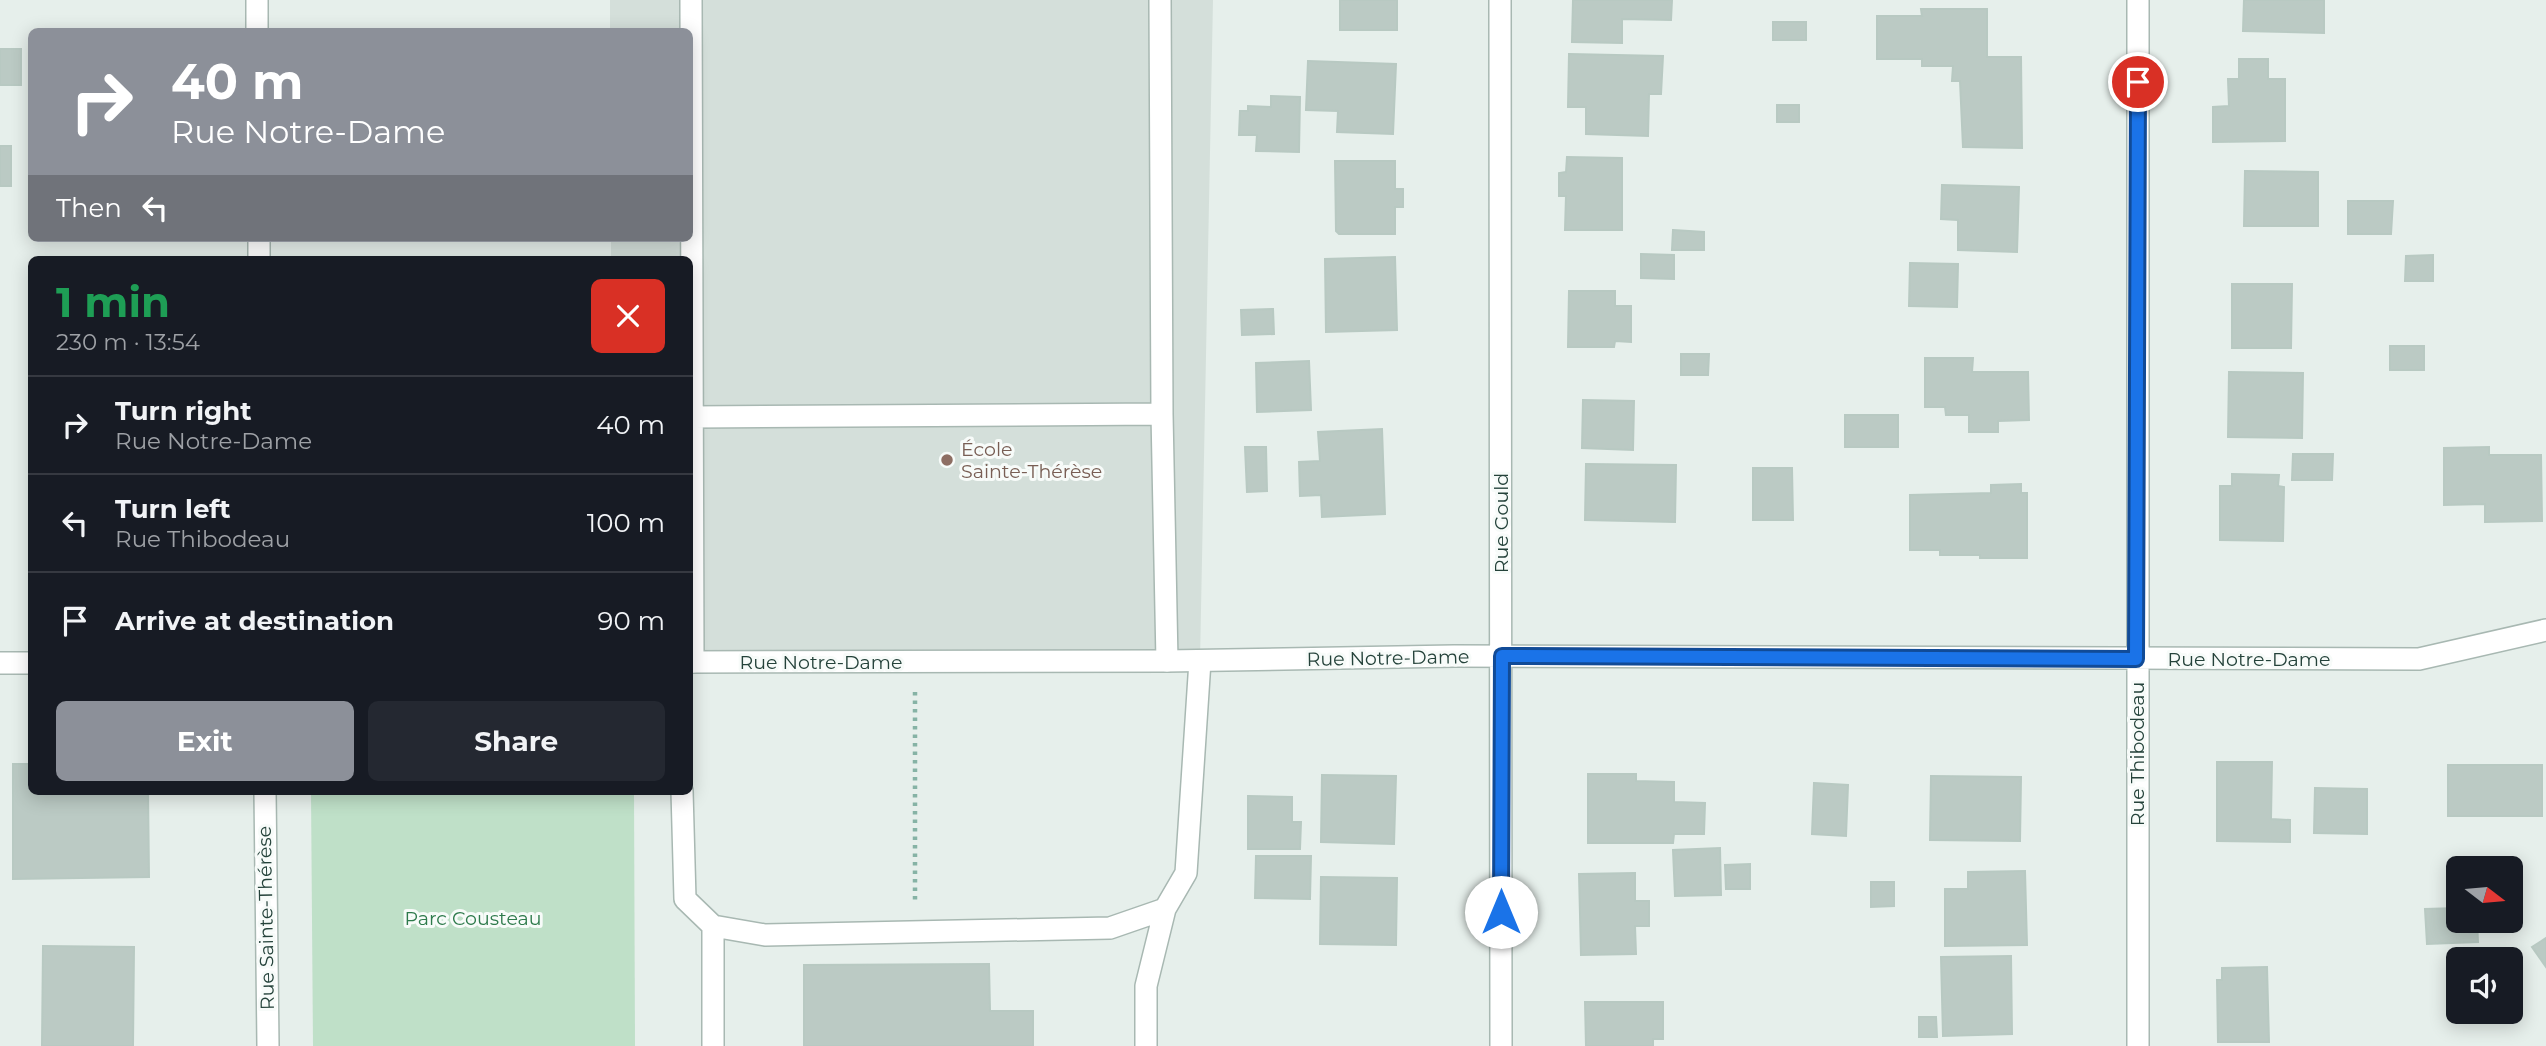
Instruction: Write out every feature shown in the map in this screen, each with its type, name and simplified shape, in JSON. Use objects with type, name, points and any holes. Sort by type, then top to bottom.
[{"type":"street","points":[[257,0],[257,28]]},
{"type":"street","points":[[691,0],[691,28]]},
{"type":"street","points":[[1160,0],[1162,414],[1167,661]]},
{"type":"street","name":"Rue Gould","points":[[1500,0],[1501,1046]]},
{"type":"street","name":"Rue Thibodeau","points":[[2138,0],[2138,1046]]},
{"type":"street","points":[[693,417],[1162,414]]},
{"type":"street","name":"Rue Notre-Dame","points":[[693,662],[1200,661],[1502,656],[2418,659],[2546,630]]},
{"type":"street","points":[[1146,1046],[1146,986],[1165,909],[1186,873],[1200,661]]},
{"type":"street","points":[[0,663],[28,663]]},
{"type":"street","name":"Rue Sainte-Thérèse","points":[[265,795],[268,1046]]},
{"type":"street","points":[[682,795],[685,900],[713,926],[765,935],[1110,928],[1165,909]]},
{"type":"street","points":[[713,926],[713,1046]]},
{"type":"path","points":[[915,661],[916,932]]},
{"type":"shaded area","name":"École Sainte-Thérèse","points":[[610,0],[1213,0],[1200,661],[693,662],[693,256],[611,256],[611,242],[693,242],[693,28],[610,28]]},
{"type":"green space","name":"Parc Cousteau","points":[[311,795],[634,795],[635,1046],[313,1046]]},
{"type":"building","points":[[1340,0],[1397,0],[1397,30],[1340,30]]},
{"type":"building","points":[[1573,0],[1672,0],[1671,20],[1622,19],[1622,43],[1572,42]]},
{"type":"building","points":[[2244,0],[2324,0],[2324,33],[2243,31]]},
{"type":"building","points":[[1921,9],[1987,9],[1987,57],[2021,57],[2022,148],[1963,147],[1960,81],[1952,81],[1953,66],[1922,66],[1922,59],[1877,59],[1877,16],[1922,16]]},
{"type":"building","points":[[1773,22],[1806,22],[1806,40],[1773,40]]},
{"type":"building","points":[[0,49],[21,49],[21,85],[0,85]]},
{"type":"building","points":[[1569,54],[1663,56],[1661,94],[1649,94],[1648,136],[1586,134],[1586,107],[1568,107]]},
{"type":"building","points":[[2239,59],[2268,59],[2268,79],[2285,79],[2285,141],[2213,142],[2213,107],[2229,106],[2228,79],[2239,79]]},
{"type":"building","points":[[1308,61],[1396,64],[1393,134],[1337,132],[1338,111],[1306,110]]},
{"type":"building","points":[[1271,96],[1300,97],[1299,152],[1256,151],[1257,135],[1239,135],[1240,111],[1248,111],[1248,106],[1271,107]]},
{"type":"building","points":[[1777,105],[1799,105],[1799,122],[1777,122]]},
{"type":"building","points":[[0,146],[11,146],[11,186],[0,186]]},
{"type":"building","points":[[1567,157],[1622,158],[1622,230],[1565,230],[1566,196],[1559,196],[1559,173],[1566,172]]},
{"type":"building","points":[[1335,161],[1395,161],[1395,189],[1403,189],[1403,207],[1395,207],[1395,234],[1339,234],[1336,231]]},
{"type":"building","points":[[2245,171],[2318,172],[2318,226],[2244,226]]},
{"type":"building","points":[[1942,185],[2019,187],[2017,252],[1958,250],[1958,220],[1941,219]]},
{"type":"building","points":[[2348,201],[2393,201],[2391,234],[2348,234]]},
{"type":"building","points":[[1673,230],[1704,232],[1704,250],[1672,250]]},
{"type":"building","points":[[1641,254],[1674,255],[1674,279],[1641,278]]},
{"type":"building","points":[[2433,255],[2433,281],[2405,281],[2406,256]]},
{"type":"building","points":[[1395,257],[1397,330],[1326,332],[1325,259]]},
{"type":"building","points":[[1910,263],[1958,264],[1957,307],[1909,306]]},
{"type":"building","points":[[2232,284],[2292,284],[2291,348],[2232,348]]},
{"type":"building","points":[[1569,291],[1615,291],[1615,306],[1631,306],[1631,342],[1615,341],[1614,347],[1568,347]]},
{"type":"building","points":[[1273,309],[1274,334],[1242,335],[1241,310]]},
{"type":"building","points":[[2390,346],[2424,346],[2424,370],[2390,370]]},
{"type":"building","points":[[1681,354],[1709,354],[1708,375],[1681,375]]},
{"type":"building","points":[[1925,358],[1973,358],[1972,372],[2028,372],[2029,420],[1998,421],[1998,432],[1969,432],[1969,415],[1946,415],[1945,407],[1925,407]]},
{"type":"building","points":[[1309,361],[1311,410],[1257,412],[1256,363]]},
{"type":"building","points":[[2229,372],[2303,373],[2302,438],[2228,437]]},
{"type":"building","points":[[1583,400],[1634,401],[1633,450],[1582,448]]},
{"type":"building","points":[[1845,415],[1898,415],[1898,447],[1845,447]]},
{"type":"building","points":[[1382,429],[1385,514],[1322,517],[1321,495],[1300,496],[1299,462],[1320,461],[1318,432]]},
{"type":"building","points":[[1245,447],[1266,447],[1267,491],[1247,492]]},
{"type":"building","points":[[2489,447],[2489,455],[2541,455],[2542,521],[2485,522],[2485,504],[2444,505],[2444,448]]},
{"type":"building","points":[[2293,454],[2333,454],[2332,480],[2292,480]]},
{"type":"building","points":[[1586,464],[1676,465],[1675,522],[1585,520]]},
{"type":"building","points":[[1753,468],[1792,468],[1793,520],[1753,520]]},
{"type":"building","points":[[2232,474],[2279,475],[2278,486],[2284,487],[2283,541],[2220,540],[2220,486],[2232,486]]},
{"type":"building","points":[[2021,484],[2021,493],[2027,493],[2027,558],[1980,558],[1980,555],[1940,555],[1940,550],[1910,550],[1910,495],[1991,493],[1991,485]]},
{"type":"building","points":[[2217,762],[2272,762],[2271,819],[2290,820],[2290,842],[2217,841]]},
{"type":"building","points":[[13,764],[28,764],[28,795],[148,795],[149,877],[13,879]]},
{"type":"building","points":[[2448,765],[2542,765],[2542,816],[2448,816]]},
{"type":"building","points":[[1588,774],[1636,774],[1636,781],[1674,782],[1674,802],[1705,803],[1704,834],[1674,834],[1673,843],[1588,843]]},
{"type":"building","points":[[1322,775],[1396,776],[1394,844],[1321,842]]},
{"type":"building","points":[[1931,776],[2021,777],[2020,841],[1930,840]]},
{"type":"building","points":[[1814,783],[1848,785],[1846,836],[1812,834]]},
{"type":"building","points":[[2315,788],[2367,789],[2367,834],[2314,833]]},
{"type":"building","points":[[1248,796],[1292,797],[1292,822],[1301,822],[1300,849],[1248,849]]},
{"type":"building","points":[[1720,848],[1721,895],[1675,896],[1673,850]]},
{"type":"building","points":[[1256,856],[1311,856],[1310,899],[1255,898]]},
{"type":"building","points":[[1750,864],[1750,889],[1726,889],[1725,865]]},
{"type":"building","points":[[2025,871],[2027,945],[1945,946],[1945,889],[1968,889],[1968,872]]},
{"type":"building","points":[[1635,873],[1635,901],[1649,901],[1649,926],[1635,926],[1636,954],[1581,955],[1579,874]]},
{"type":"building","points":[[1321,877],[1397,878],[1396,945],[1320,944]]},
{"type":"building","points":[[1871,882],[1894,882],[1894,906],[1871,907]]},
{"type":"building","points":[[2446,908],[2446,933],[2478,933],[2478,942],[2427,944],[2425,909]]},
{"type":"building","points":[[2546,938],[2546,967],[2532,947]]},
{"type":"building","points":[[43,946],[134,947],[133,1046],[42,1046]]},
{"type":"building","points":[[2011,956],[2012,1034],[1943,1036],[1941,957]]},
{"type":"building","points":[[989,964],[990,1011],[1033,1011],[1033,1046],[804,1046],[804,965]]},
{"type":"building","points":[[2267,967],[2269,1042],[2218,1042],[2217,980],[2222,980],[2222,968]]},
{"type":"building","points":[[1585,1002],[1663,1002],[1663,1039],[1653,1039],[1653,1046],[1586,1046]]},
{"type":"building","points":[[1919,1017],[1936,1017],[1937,1037],[1919,1037]]},
{"type":"place","name":"École Sainte-Thérèse","points":[[947,460]]},
{"type":"route","points":[[1501,912],[1502,656],[2136,659],[2138,82]]}]
